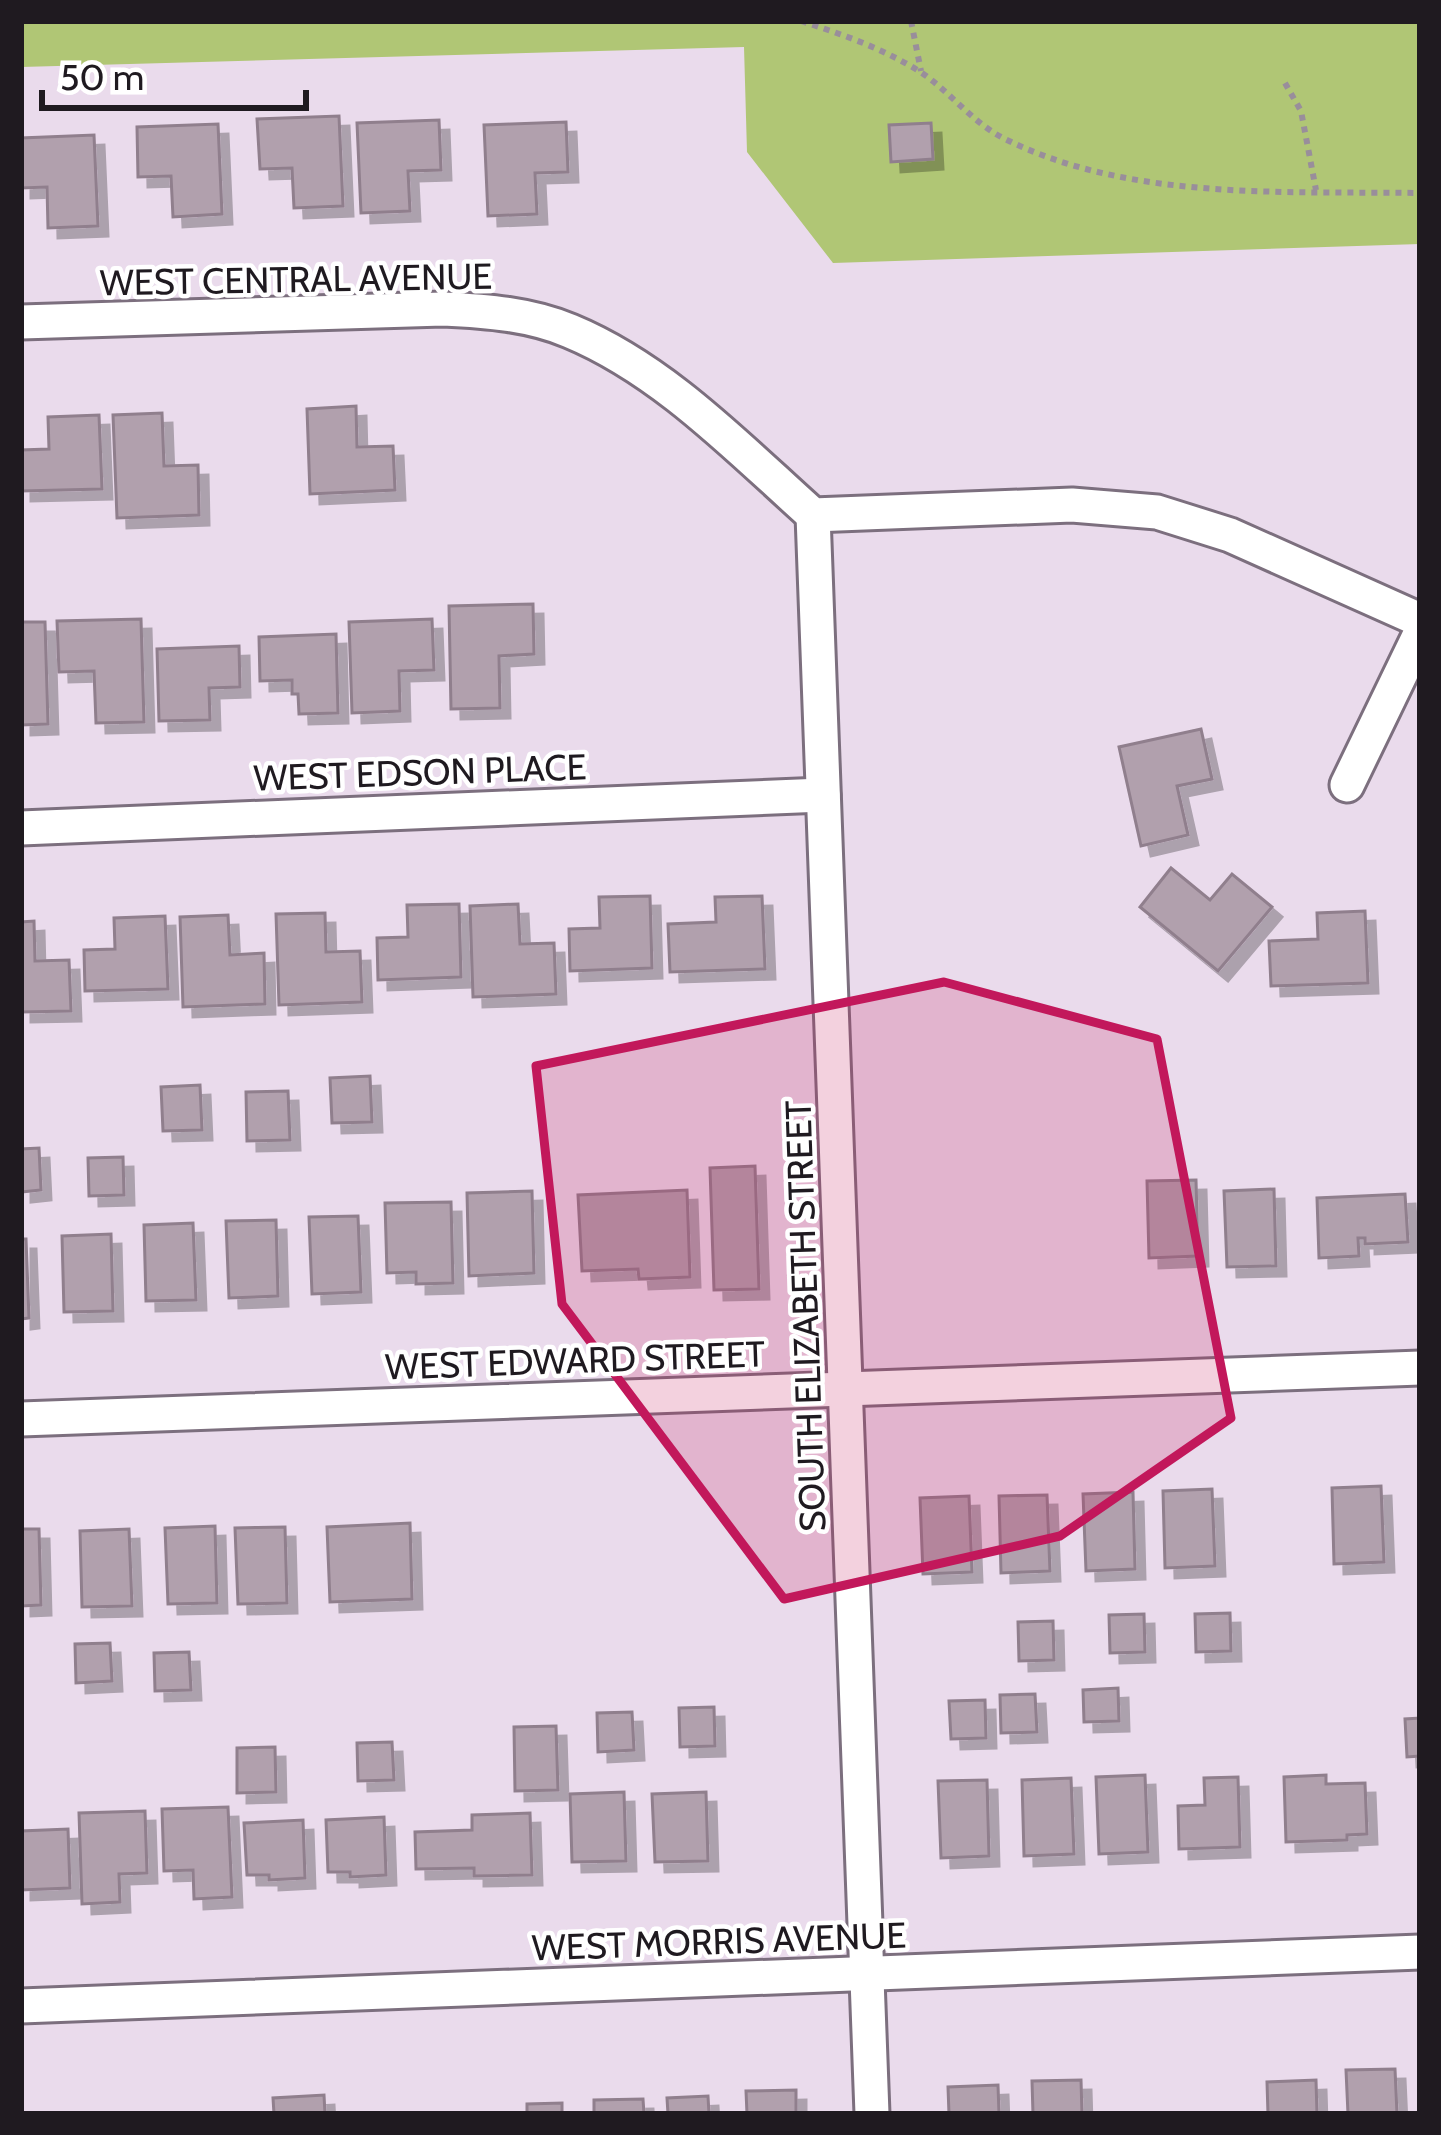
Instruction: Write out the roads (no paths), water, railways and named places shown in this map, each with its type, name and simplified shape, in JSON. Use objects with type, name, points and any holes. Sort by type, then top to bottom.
[{"type":"street","name":"WEST CENTRAL AVENUE","points":[[21,322],[443,309],[537,320],[612,351],[649,375],[813,515]]},
{"type":"street","points":[[813,515],[1072,505],[1156,512],[1230,535],[1420,620]]},
{"type":"street","name":"SOUTH ELIZABETH STREET","points":[[813,515],[872,2114]]},
{"type":"street","points":[[1347,784],[1420,634]]},
{"type":"street","name":"WEST EDSON PLACE","points":[[21,828],[823,795]]},
{"type":"street","name":"WEST EDWARD STREET","points":[[21,1419],[1420,1368]]},
{"type":"street","name":"WEST MORRIS AVENUE","points":[[21,2006],[1420,1952]]}]
